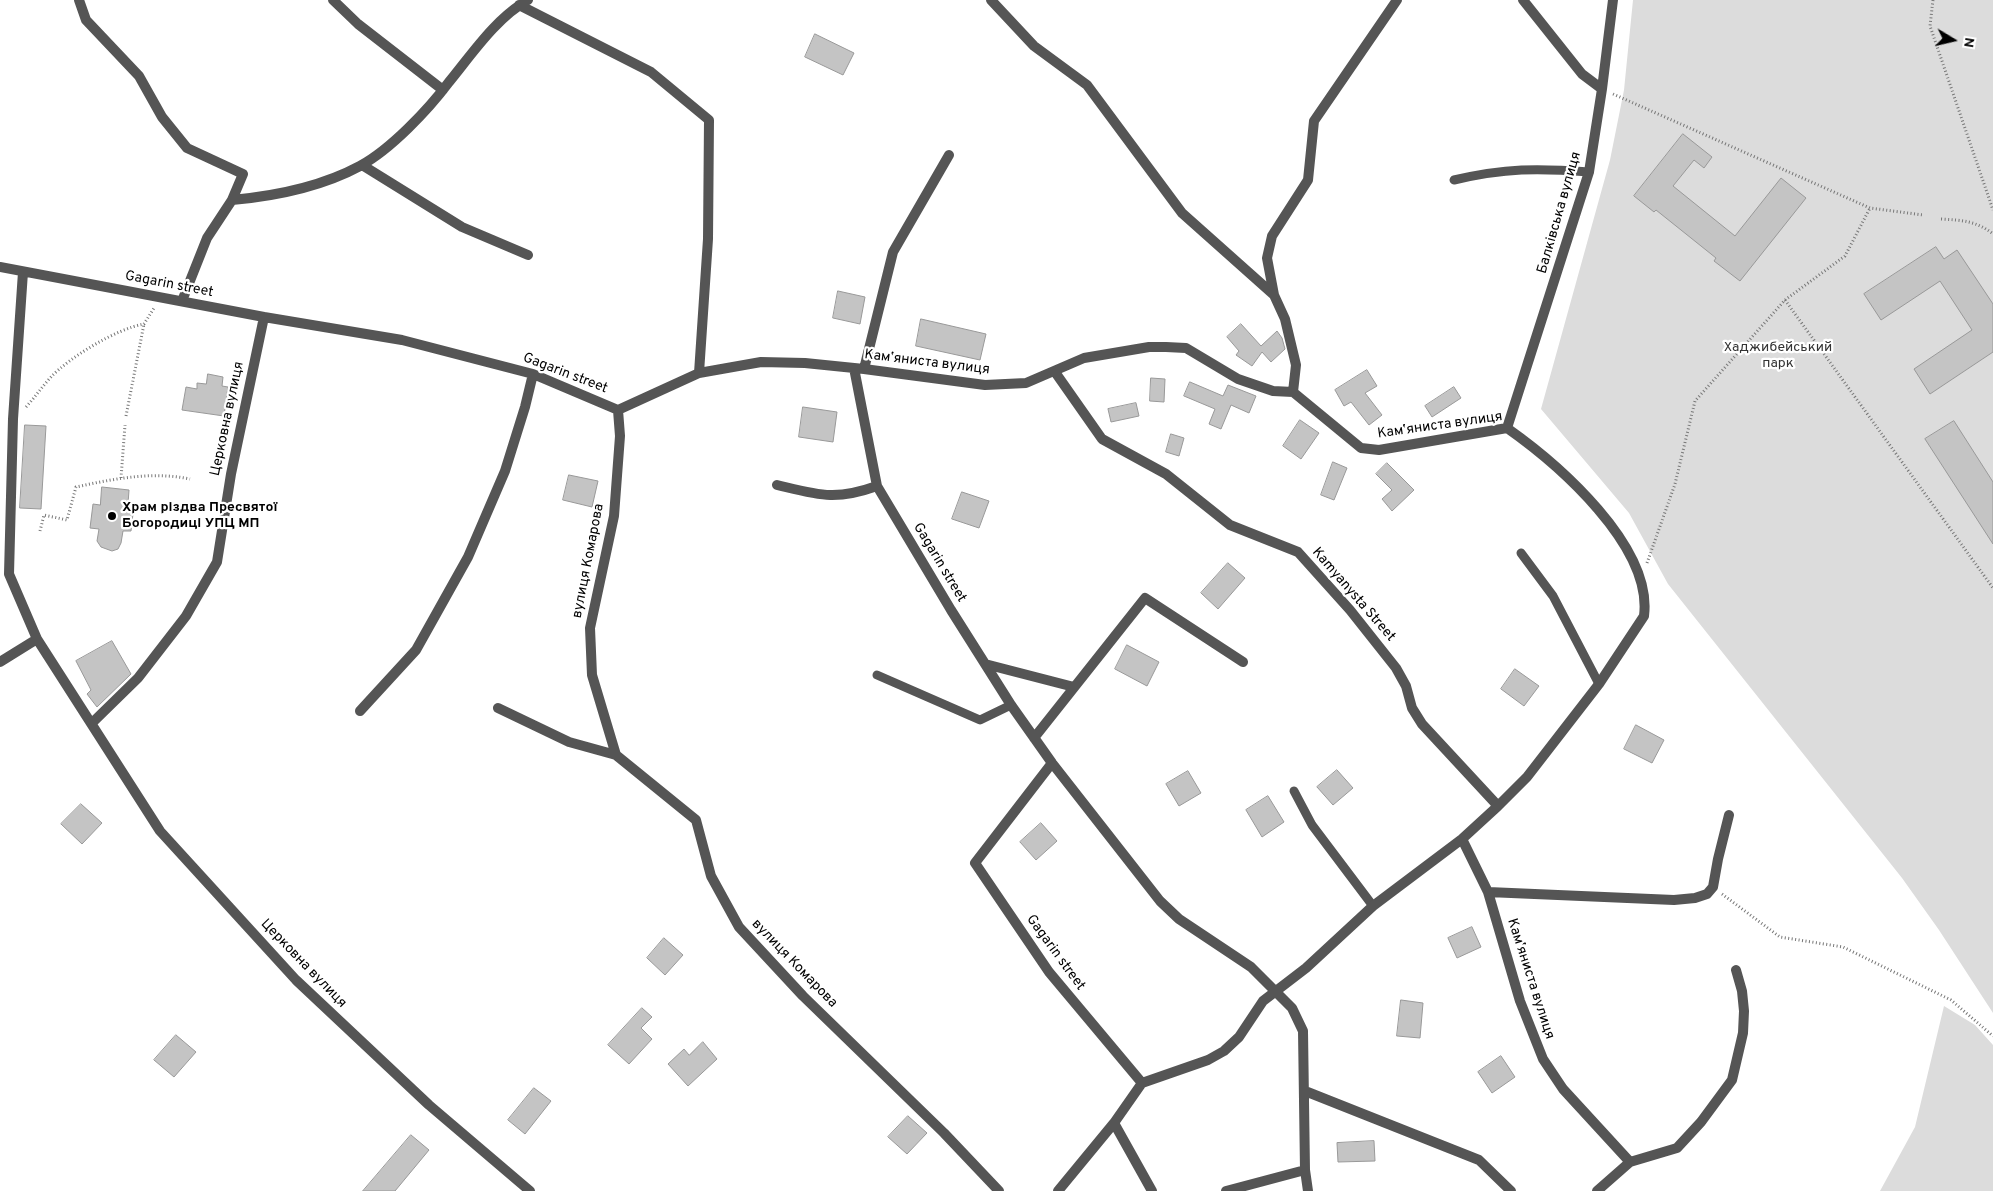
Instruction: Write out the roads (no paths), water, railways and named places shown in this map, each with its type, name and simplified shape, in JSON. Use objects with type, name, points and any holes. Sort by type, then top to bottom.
[{"type":"street","points":[[79,0],[86,20],[139,76],[162,117],[186,148],[243,174],[232,200],[207,238],[182,301]]},
{"type":"street","points":[[333,0],[358,24],[443,90]]},
{"type":"street","points":[[990,0],[1034,46],[1087,85],[1182,213],[1274,295]]},
{"type":"street","points":[[1293,392],[1296,365],[1285,319],[1274,295],[1267,258],[1272,236],[1308,180],[1314,121],[1397,0]]},
{"type":"street","points":[[1523,0],[1582,74],[1602,89]]},
{"type":"street","name":"Балківська вулиця","points":[[1507,428],[1589,172],[1613,0]]},
{"type":"street","points":[[232,200],[294,191],[362,165],[393,142],[443,90],[483,40],[524,2],[651,72],[709,120],[708,239],[699,373]]},
{"type":"street","points":[[859,368],[892,252],[950,155]]},
{"type":"street","points":[[362,165],[462,226],[528,255]]},
{"type":"street","name":"Gagarin street","points":[[0,267],[264,317],[402,340],[532,374],[618,410],[699,373],[761,362],[805,363],[859,368],[877,486],[985,664],[1034,738],[1160,902],[1179,919],[1252,967],[1292,1008],[1303,1032],[1305,1170],[1308,1191]]},
{"type":"street","name":"Церковна вулиця","points":[[23,272],[13,419],[10,574],[37,639],[160,831],[296,980],[429,1105],[530,1191]]},
{"type":"street","name":"Церковна вулиця","points":[[92,723],[138,678],[186,616],[217,562],[231,474],[264,317]]},
{"type":"street","name":"Камʼяниста вулиця","points":[[859,368],[984,385],[1026,383],[1084,358],[1150,347],[1186,348],[1238,379],[1273,391],[1293,392],[1361,448],[1379,450],[1507,428],[1542,452],[1607,520],[1626,548],[1641,580],[1646,603],[1644,616],[1599,684],[1528,777],[1462,839],[1373,906]]},
{"type":"street","name":"Kamyanysta Street","points":[[1055,372],[1102,438],[1166,474],[1230,525],[1298,552],[1350,610],[1396,668],[1406,686],[1412,708],[1422,724],[1498,806]]},
{"type":"street","points":[[360,711],[416,650],[468,557],[505,471],[526,407],[532,374]]},
{"type":"street","name":"вулиця Комарова","points":[[618,410],[620,436],[614,516],[590,628],[592,675],[616,755],[696,820],[711,876],[739,927],[803,996],[944,1133],[999,1191]]},
{"type":"street","points":[[777,485],[832,496],[857,493],[877,486]]},
{"type":"street","points":[[1034,738],[1145,598],[1243,662]]},
{"type":"street","points":[[0,662],[37,639]]},
{"type":"street","points":[[985,664],[1074,688]]},
{"type":"street","points":[[498,708],[569,742],[616,755]]},
{"type":"street","name":"Gagarin street","points":[[1052,763],[974,862],[1048,972],[1142,1083]]},
{"type":"street","points":[[1488,892],[1674,900],[1695,898],[1707,894],[1713,887],[1729,815]]},
{"type":"street","name":"Камʼяниста вулиця","points":[[1462,839],[1488,892],[1520,1001],[1543,1059],[1564,1089],[1630,1162]]},
{"type":"street","points":[[1058,1191],[1114,1123],[1142,1083],[1208,1060],[1224,1051],[1239,1037],[1263,1001],[1306,968],[1373,906]]},
{"type":"street","points":[[1597,1191],[1630,1162],[1677,1148],[1701,1122],[1732,1080],[1743,1033],[1744,1011],[1742,991],[1736,970]]},
{"type":"street","points":[[1305,1091],[1479,1160],[1511,1191]]},
{"type":"street","points":[[1114,1123],[1152,1191]]},
{"type":"street","points":[[1226,1191],[1305,1170]]},
{"type":"lane","points":[[1454,180],[1490,171],[1535,168],[1589,172]]},
{"type":"lane","points":[[1522,553],[1553,596],[1599,684]]},
{"type":"lane","points":[[877,675],[980,720],[1011,704]]},
{"type":"lane","points":[[1294,791],[1312,825],[1373,906]]},
{"type":"place","name":"Храм різдва Пресвятої Богородиці УПЦ МП","points":[[112,516]]},
{"type":"park label","name":"Хаджибейський парк","points":[[1778,356]]}]
